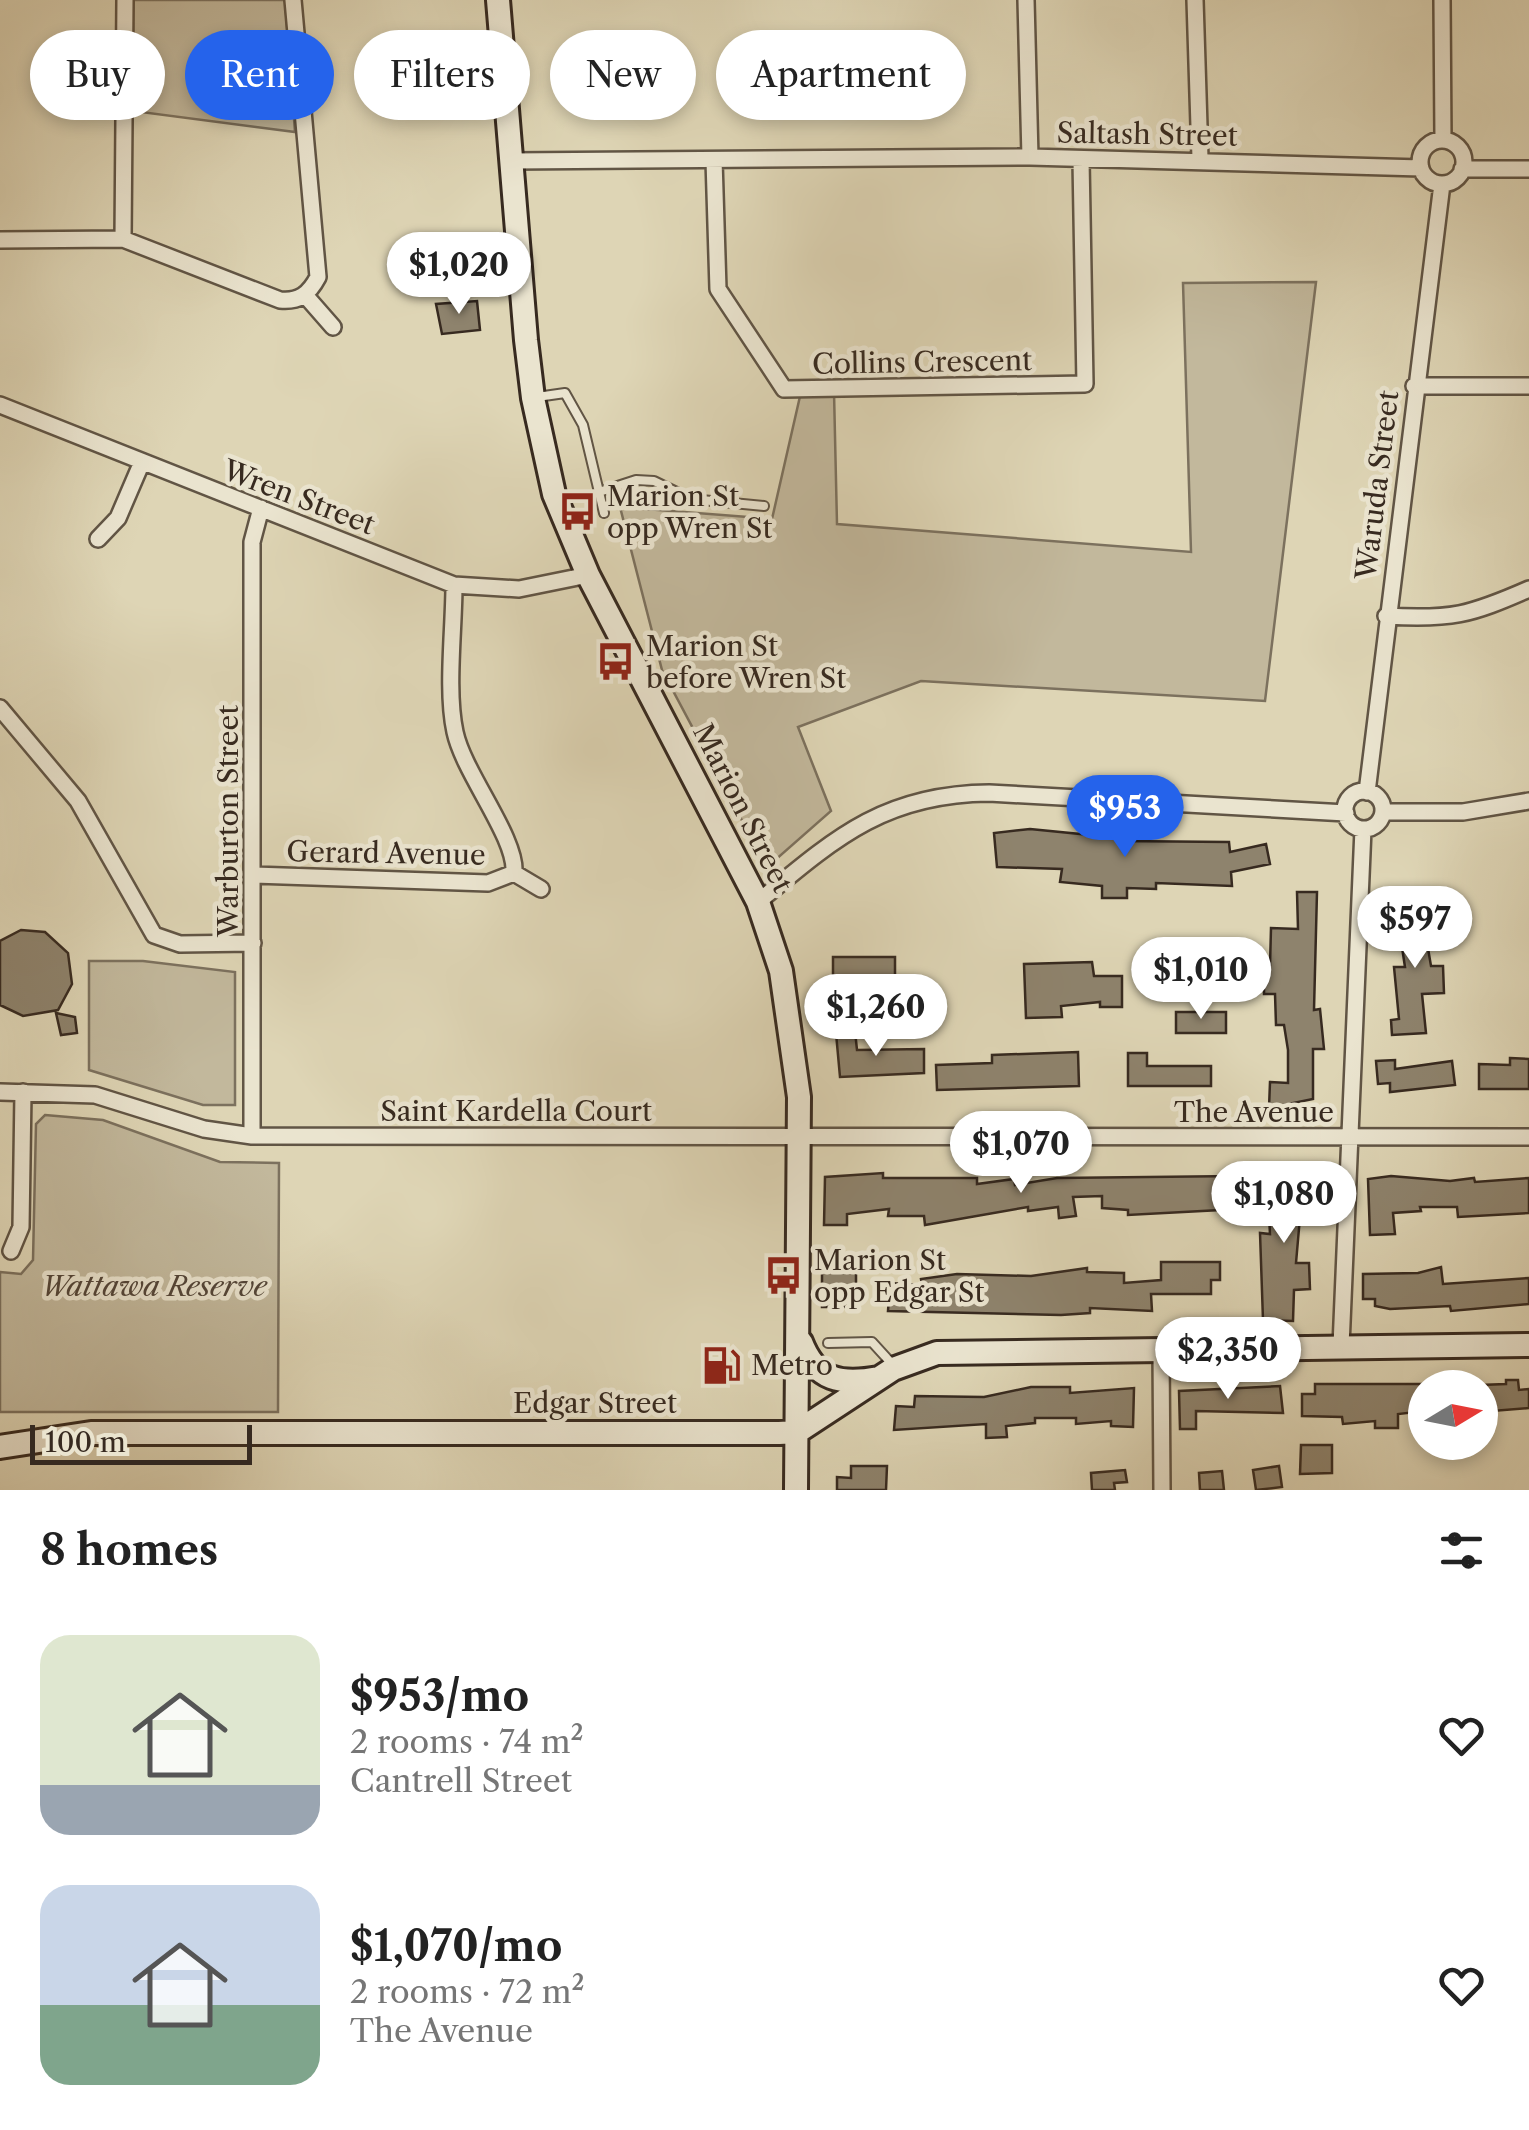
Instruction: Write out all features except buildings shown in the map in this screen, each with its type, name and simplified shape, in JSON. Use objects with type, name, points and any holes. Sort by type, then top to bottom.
[{"type":"main road","name":"Marion Street","points":[[498,0],[533,398],[554,494],[588,575],[758,902],[782,972],[790,1016],[799,1137],[796,1490]]},
{"type":"main road","points":[[798,1334],[807,1358],[826,1377],[840,1382],[888,1373]]},
{"type":"main road","points":[[797,1432],[888,1373],[937,1353],[1529,1345]]},
{"type":"main road","name":"Edgar Street","points":[[0,1447],[90,1432],[797,1432]]},
{"type":"street","points":[[122,239],[125,0]]},
{"type":"street","points":[[0,240],[122,239],[280,300],[293,302],[305,296],[318,277],[293,0]]},
{"type":"street","points":[[1026,0],[1030,157]]},
{"type":"street","points":[[1195,0],[1200,158]]},
{"type":"street","points":[[1442,0],[1442,140]]},
{"type":"street","points":[[1442,140],[1460,150],[1462,170],[1454,180],[1442,184],[1429,180],[1421,168],[1424,149],[1442,140]]},
{"type":"street","name":"Saltash Street","points":[[512,161],[1200,158],[1421,168]]},
{"type":"street","name":"Collins Crescent","points":[[714,160],[718,289],[784,388],[1084,384],[1081,160]]},
{"type":"street","points":[[1462,170],[1529,169]]},
{"type":"street","name":"Waruda Street","points":[[1367,792],[1414,386],[1442,184]]},
{"type":"street","points":[[305,296],[333,326]]},
{"type":"street","points":[[1414,386],[1529,386]]},
{"type":"street","name":"Wren Street","points":[[0,406],[454,585],[519,589],[588,575]]},
{"type":"street","points":[[98,538],[118,518],[142,462]]},
{"type":"street","name":"Warburton Street","points":[[252,1136],[252,542],[261,508]]},
{"type":"street","name":"Gerard Avenue","points":[[454,585],[454,728],[462,758],[511,852],[514,874]]},
{"type":"street","points":[[1386,616],[1459,616],[1529,589]]},
{"type":"street","points":[[0,708],[78,801],[154,935],[180,944],[253,943]]},
{"type":"street","points":[[1367,792],[1377,797],[1383,812],[1374,826],[1363,829],[1354,826],[1346,813],[1351,797],[1367,792]]},
{"type":"street","points":[[758,902],[837,835],[939,794],[989,793],[1346,813]]},
{"type":"street","points":[[1383,812],[1463,812],[1529,801]]},
{"type":"street","points":[[1341,1346],[1363,829]]},
{"type":"street","name":"Gerard Avenue","points":[[254,875],[488,884],[514,874],[542,889]]},
{"type":"street","name":"Saint Kardella Court","points":[[0,1092],[95,1095],[252,1136],[799,1137]]},
{"type":"street","points":[[11,1251],[21,1227],[23,1092]]},
{"type":"street","name":"The Avenue","points":[[799,1137],[1529,1136]]},
{"type":"street","points":[[1162,1350],[1162,1490]]},
{"type":"lane","points":[[533,398],[566,393],[583,425],[604,513]]},
{"type":"lane","points":[[599,492],[646,480],[690,499],[764,506]]},
{"type":"lane","points":[[828,1343],[872,1342],[888,1373]]},
{"type":"green space","points":[[133,0],[285,0],[287,30],[185,30],[185,118],[165,115],[165,30],[133,30]]},
{"type":"green space","points":[[202,120],[294,120],[295,132]]},
{"type":"green space","points":[[1316,282],[1265,701],[921,681],[798,727],[831,811],[773,862],[763,860],[662,670],[620,507],[772,519],[801,392],[834,392],[837,524],[1191,552],[1183,283]]},
{"type":"green space","points":[[89,961],[143,961],[235,972],[235,1105],[203,1105],[89,1070]]},
{"type":"green space","name":"Wattawa Reserve","points":[[45,1115],[103,1120],[220,1162],[279,1163],[278,1412],[0,1412],[0,1272],[21,1274],[33,1260],[36,1124]]},
{"type":"place","name":"Marion St opp Wren St","points":[[577,512]]},
{"type":"place","name":"Marion St before Wren St","points":[[616,662]]},
{"type":"place","name":"Marion St opp Edgar St","points":[[784,1276]]},
{"type":"place","name":"Metro","points":[[721,1365]]}]
